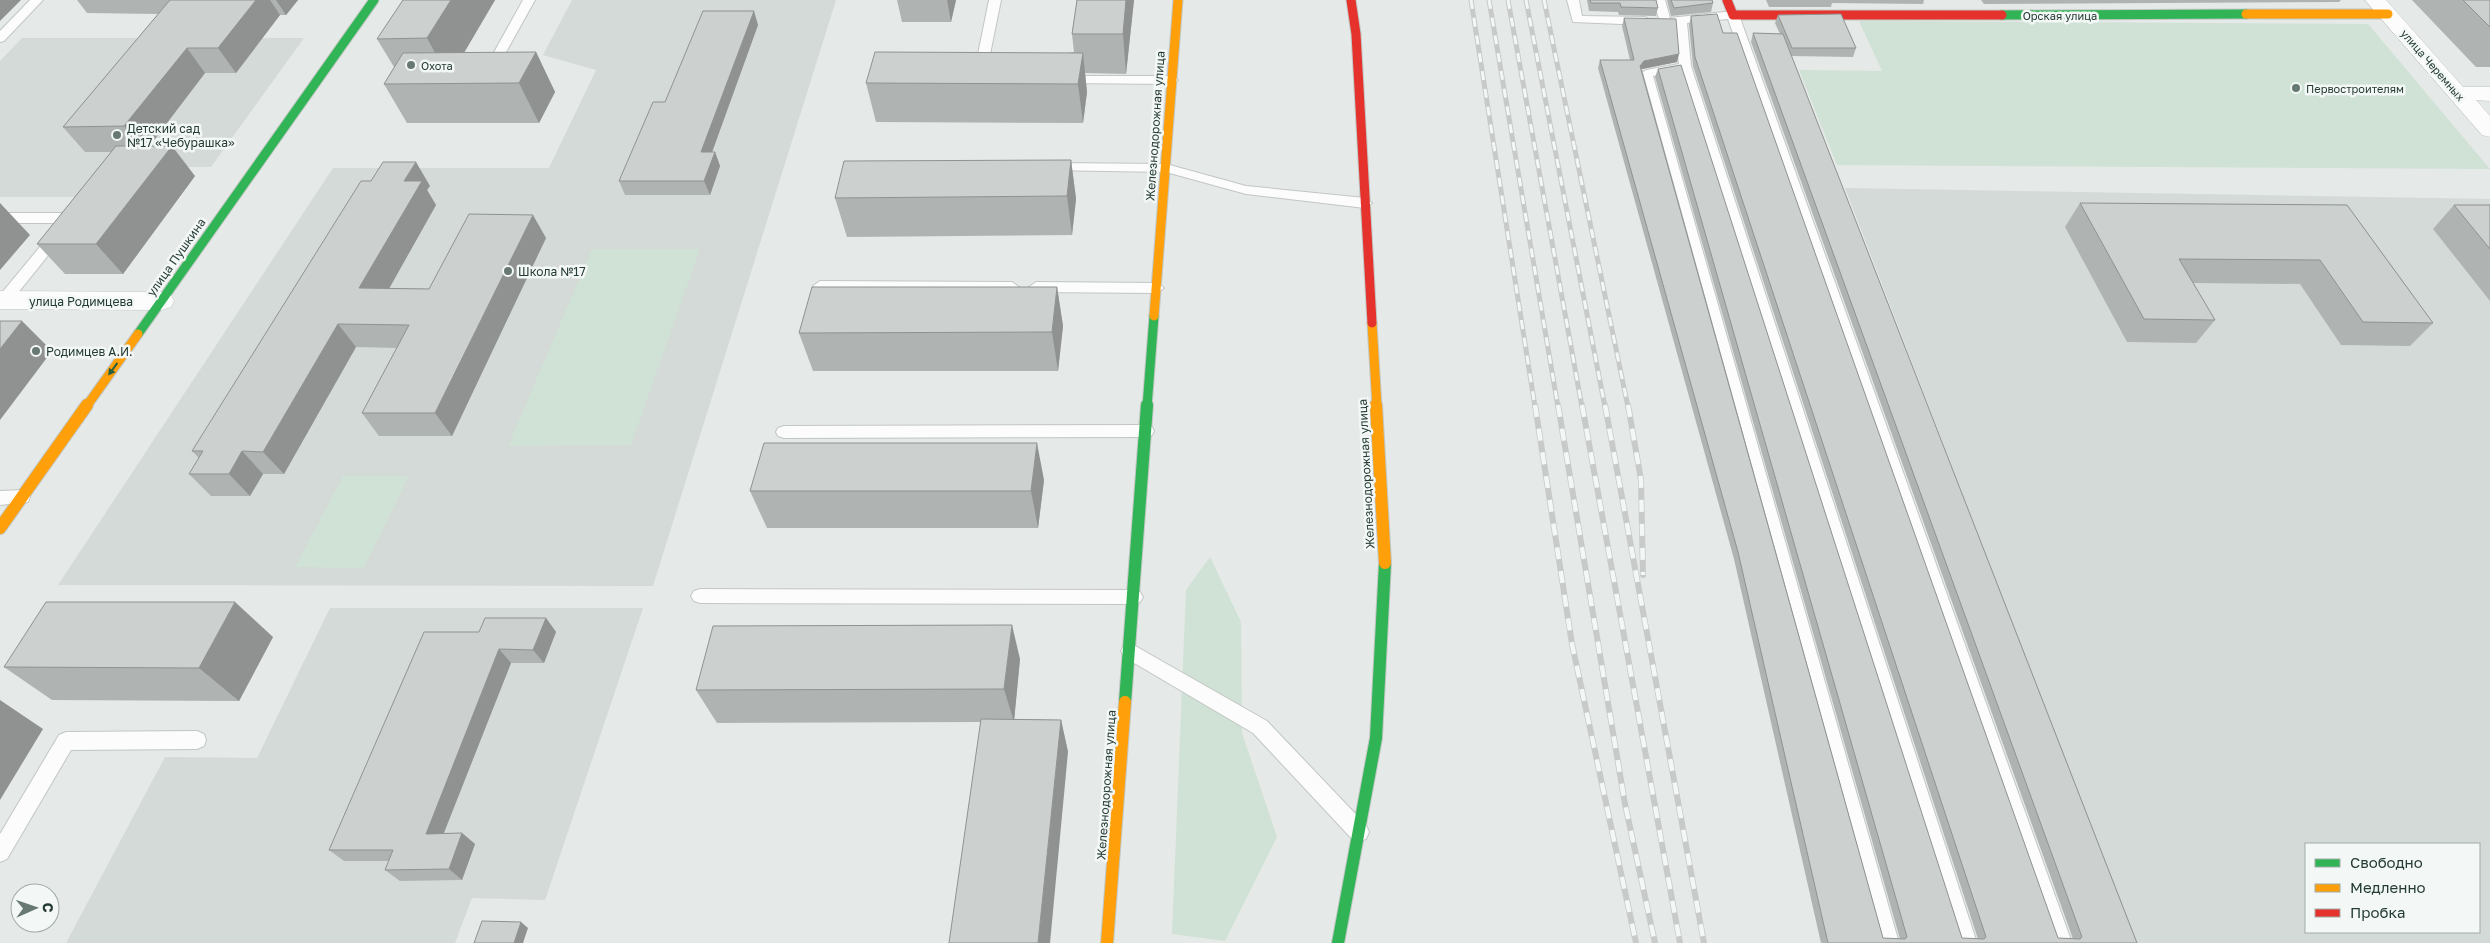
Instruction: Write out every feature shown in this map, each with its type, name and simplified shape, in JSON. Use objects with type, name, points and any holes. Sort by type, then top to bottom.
[{"type":"street","name":"улица Пушкина","points":[[0,528],[374,0]]},
{"type":"street","name":"Железнодорожная улица","points":[[1107,943],[1178,0]]},
{"type":"street","name":"Железнодорожная улица","points":[[1338,943],[1376,738],[1385,566],[1356,34],[1351,0]]},
{"type":"street","name":"Орская улица","points":[[1730,8],[2382,7]]},
{"type":"street","name":"улица Черемных","points":[[2382,7],[2490,130]]},
{"type":"street","points":[[2458,93],[2490,94]]},
{"type":"street","name":"улица Родимцева","points":[[2,300],[162,301]]},
{"type":"lane","points":[[0,38],[37,0]]},
{"type":"lane","points":[[499,72],[489,72],[529,0]]},
{"type":"lane","points":[[988,80],[979,80],[995,0]]},
{"type":"lane","points":[[1573,0],[1577,19],[1673,21],[1730,8],[2062,943]]},
{"type":"lane","points":[[1659,0],[1673,21],[1685,66],[1967,943]]},
{"type":"lane","points":[[1685,66],[1646,74],[1889,943]]},
{"type":"lane","points":[[1055,80],[1172,80]]},
{"type":"lane","points":[[1034,167],[1166,168],[1246,190],[1365,203]]},
{"type":"lane","points":[[0,218],[70,218],[2,300]]},
{"type":"lane","points":[[820,286],[1157,288]]},
{"type":"lane","points":[[784,432],[1146,431]]},
{"type":"lane","points":[[0,498],[22,497]]},
{"type":"lane","points":[[700,596],[1134,597]]},
{"type":"lane","points":[[1130,651],[1260,728],[1359,832]]},
{"type":"lane","points":[[0,852],[66,741],[197,740]]},
{"type":"shaded area","name":"Школа №17","points":[[572,0],[836,0],[653,586],[58,585],[333,168],[549,168],[596,70],[543,55]]},
{"type":"shaded area","name":"Детский сад №17 «Чебурашка»","points":[[22,38],[304,38],[211,167],[127,167],[103,197],[0,197],[0,61]]},
{"type":"shaded area","points":[[1845,188],[2490,199],[2490,943],[2135,943]]},
{"type":"shaded area","points":[[330,608],[643,608],[545,900],[472,898],[455,943],[66,943],[165,757],[257,758]]},
{"type":"green space","points":[[1859,21],[2368,24],[2490,169],[1837,165],[1799,70],[1882,71]]},
{"type":"green space","points":[[592,249],[700,249],[631,445],[508,446]]},
{"type":"green space","points":[[343,476],[409,476],[364,568],[295,567]]},
{"type":"green space","points":[[1210,557],[1241,622],[1242,733],[1277,837],[1225,941],[1172,934],[1186,590]]},
{"type":"building","points":[[170,0],[256,0],[218,48],[187,48],[124,126],[63,127]]},
{"type":"building","points":[[403,0],[451,0],[427,38],[377,39]]},
{"type":"building","points":[[1077,0],[1126,0],[1123,34],[1072,34]]},
{"type":"building","points":[[1590,0],[1656,0],[1658,8],[1621,7],[1620,3],[1591,3]]},
{"type":"building","points":[[1671,0],[1712,0],[1713,3],[1674,8]]},
{"type":"building","points":[[2463,0],[2490,0],[2490,27]]},
{"type":"building","points":[[703,11],[754,11],[701,152],[715,152],[704,181],[619,181],[653,102],[665,102]]},
{"type":"building","points":[[1717,14],[1723,33],[1737,33],[2058,938],[2080,939],[2082,937],[1753,33],[1783,34],[2137,943],[1828,943],[1738,552],[1600,60],[1634,60],[1624,18],[1676,19],[1679,54],[1644,61],[1640,66],[1883,938],[1905,939],[1907,937],[1658,69],[1681,65],[1962,938],[1984,939],[1986,937],[1695,57],[1691,16]]},
{"type":"building","points":[[1841,14],[1856,48],[1792,48],[1778,15]]},
{"type":"building","points":[[536,52],[519,83],[384,84],[403,53]]},
{"type":"building","points":[[875,52],[1083,53],[1078,84],[866,83]]},
{"type":"building","points":[[116,146],[172,146],[96,244],[37,244]]},
{"type":"building","points":[[1071,160],[1067,196],[835,198],[844,161]]},
{"type":"building","points":[[383,162],[416,162],[404,181],[422,181],[359,288],[429,289],[469,214],[533,215],[435,413],[362,413],[409,325],[338,324],[263,452],[242,451],[229,474],[189,474],[203,451],[192,451],[361,181],[371,181]]},
{"type":"building","points":[[2080,203],[2347,205],[2433,323],[2363,322],[2320,260],[2179,259],[2215,320],[2144,319]]},
{"type":"building","points":[[2454,205],[2490,205],[2490,249]]},
{"type":"building","points":[[812,287],[1057,287],[1052,332],[799,333]]},
{"type":"building","points":[[0,321],[22,321],[0,349]]},
{"type":"building","points":[[764,443],[1037,443],[1031,491],[750,491]]},
{"type":"building","points":[[46,602],[235,602],[199,668],[4,667]]},
{"type":"building","points":[[485,618],[546,618],[533,650],[499,649],[426,834],[462,833],[449,869],[385,870],[393,850],[329,850],[424,632],[479,632]]},
{"type":"building","points":[[1012,625],[1004,689],[696,690],[713,626]]},
{"type":"building","points":[[981,719],[1061,720],[1038,943],[949,943]]},
{"type":"building","points":[[482,921],[521,922],[514,943],[474,943]]},
{"type":"railway","points":[[1471,0],[1535,407]]},
{"type":"railway","points":[[1489,0],[1558,407]]},
{"type":"railway","points":[[1508,0],[1582,407]]},
{"type":"railway","points":[[1526,0],[1605,407]]},
{"type":"railway","points":[[1544,0],[1628,407]]},
{"type":"railway","points":[[1535,405],[1572,644],[1636,943]]},
{"type":"railway","points":[[1558,405],[1625,804],[1655,943]]},
{"type":"railway","points":[[1582,405],[1680,943]]},
{"type":"railway","points":[[1605,405],[1704,943]]},
{"type":"railway","points":[[1628,405],[1641,480],[1643,575]]},
{"type":"traffic: fast","points":[[138,334],[374,0]]},
{"type":"traffic: fast","points":[[2002,15],[2246,14]]},
{"type":"traffic: fast","points":[[1125,702],[1154,316]]},
{"type":"traffic: fast","points":[[1338,943],[1376,738],[1385,563]]},
{"type":"traffic: slow","points":[[1154,316],[1178,0]]},
{"type":"traffic: slow","points":[[2246,14],[2388,14]]},
{"type":"traffic: slow","points":[[1372,323],[1385,563]]},
{"type":"traffic: slow","points":[[0,528],[138,334]]},
{"type":"traffic: slow","points":[[1107,943],[1125,702]]},
{"type":"traffic: jam","points":[[1351,0],[1356,34],[1372,323]]},
{"type":"traffic: jam","points":[[1727,0],[1733,15],[2002,15]]},
{"type":"place","name":"Охота","points":[[411,65]]},
{"type":"place","name":"Первостроителям","points":[[2296,88]]},
{"type":"place","name":"Детский сад №17 «Чебурашка»","points":[[117,135]]},
{"type":"place","name":"Школа №17","points":[[508,271]]},
{"type":"place","name":"Родимцев А.И.","points":[[36,351]]}]
